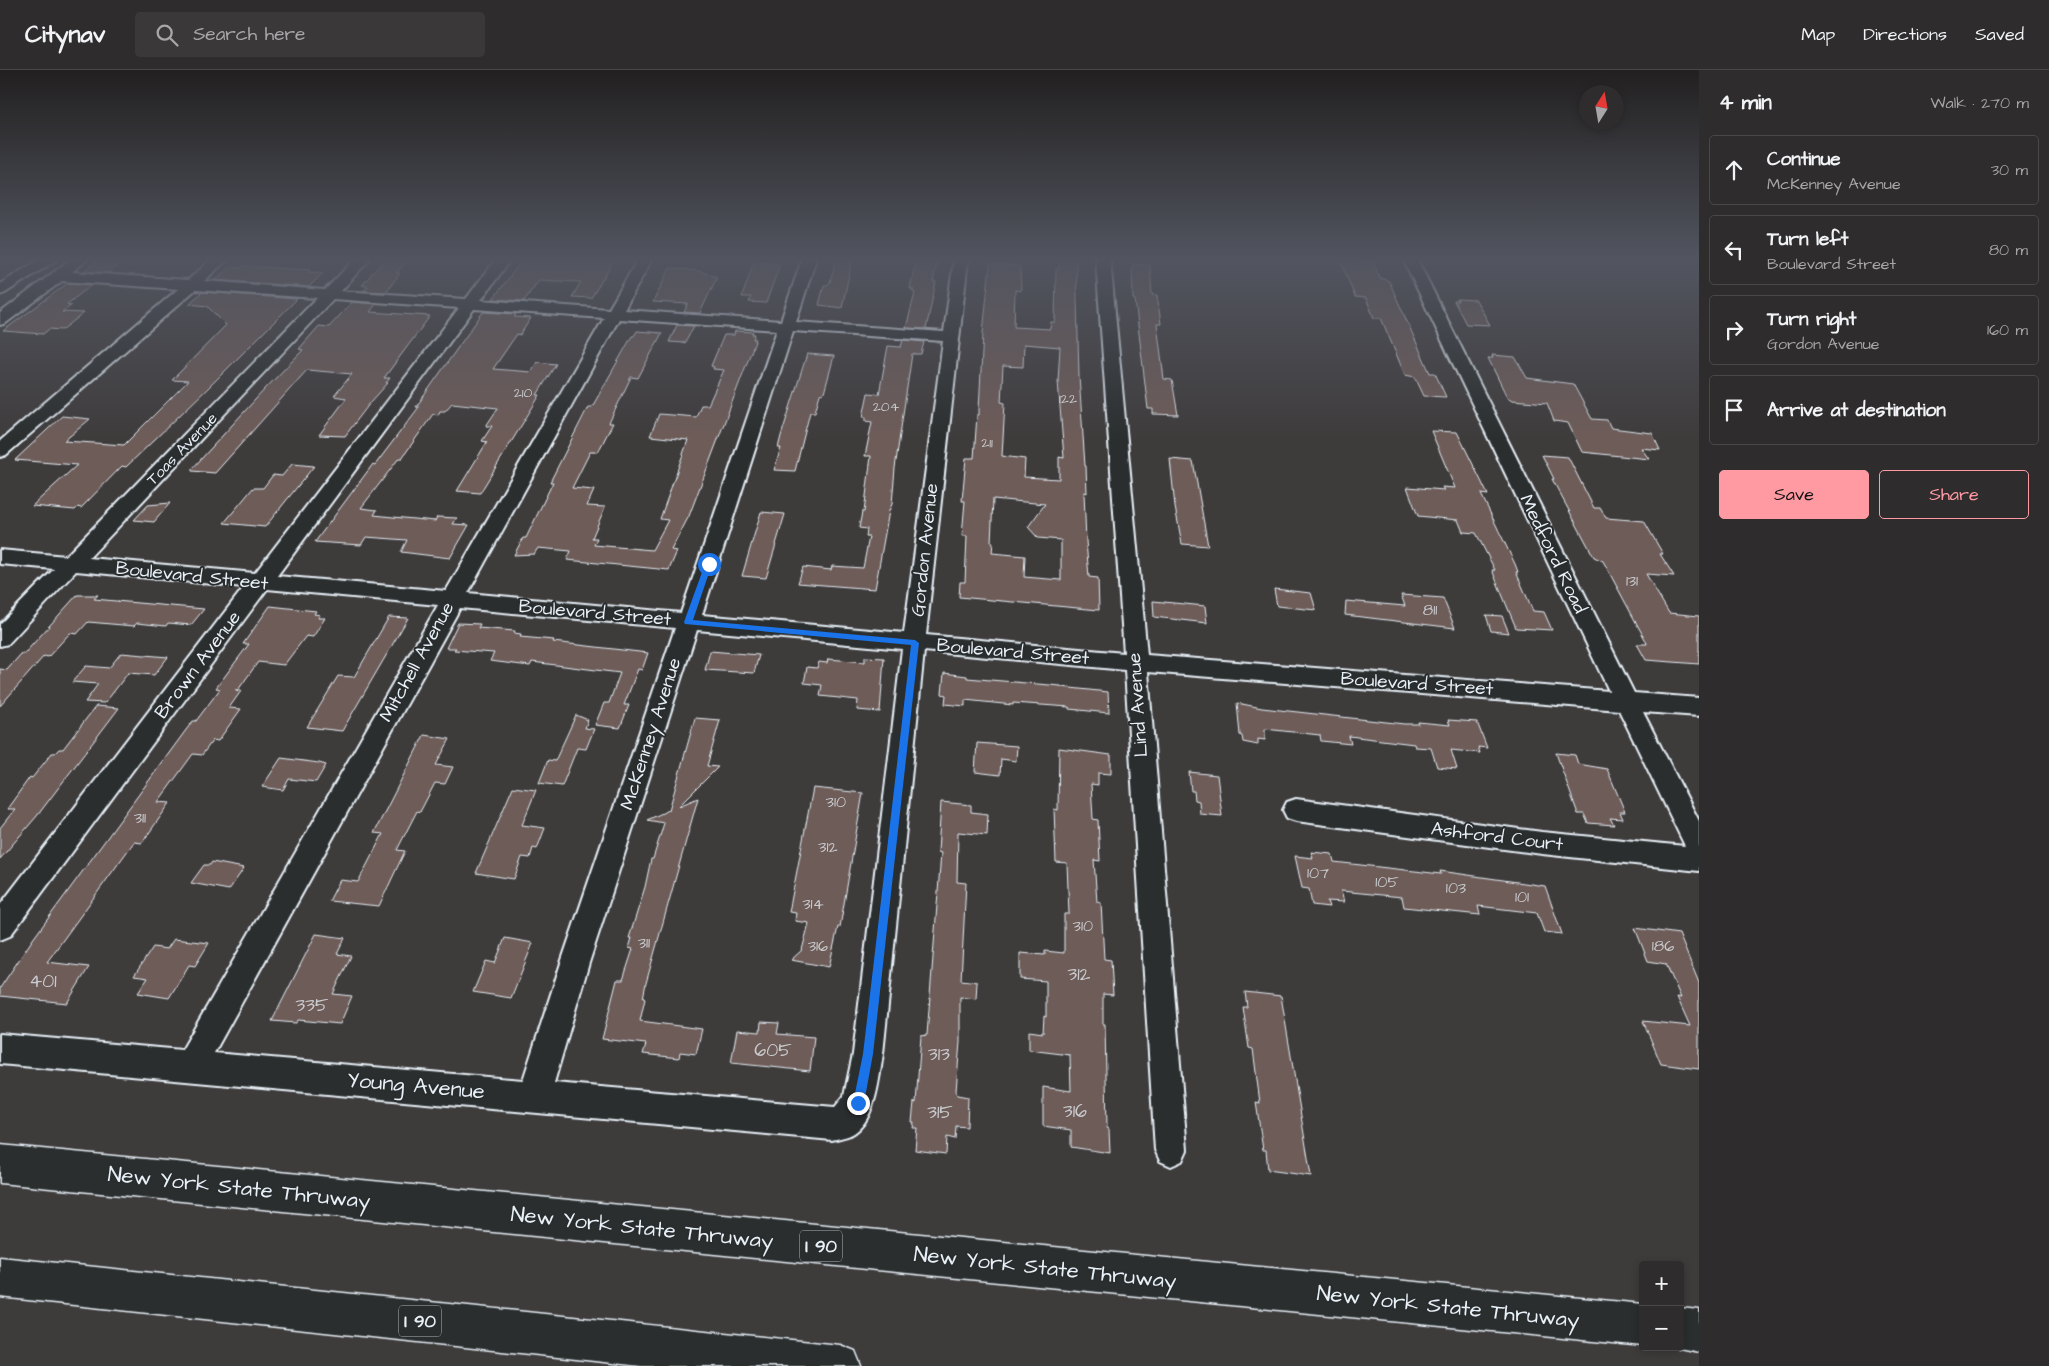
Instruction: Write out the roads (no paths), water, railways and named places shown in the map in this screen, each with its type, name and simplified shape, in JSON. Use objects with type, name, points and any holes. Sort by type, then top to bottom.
[{"type":"highway","name":"New York State Thruway","points":[[0,1164],[1639,1326]]},
{"type":"highway","name":"I 90","points":[[0,1277],[840,1366]]},
{"type":"highway","points":[[1684,1329],[1699,1331]]},
{"type":"street","points":[[0,452],[151,319]]},
{"type":"street","name":"Toas Avenue","points":[[0,638],[306,319]]},
{"type":"street","name":"Brown Avenue","points":[[0,927],[458,319]]},
{"type":"street","name":"Mitchell Avenue","points":[[190,1066],[611,319]]},
{"type":"street","points":[[693,319],[950,337]]},
{"type":"street","name":"McKenney Avenue","points":[[534,1096],[575,963],[789,319]]},
{"type":"street","name":"Gordon Avenue","points":[[832,1124],[844,1121],[858,1103],[868,1054],[952,319]]},
{"type":"street","name":"Lind Avenue","points":[[1108,319],[1136,663],[1171,1150]]},
{"type":"street","name":"Medford Road","points":[[1440,319],[1699,848]]},
{"type":"street","name":"Boulevard Street","points":[[0,557],[1136,663],[1699,707]]},
{"type":"street","name":"Ashford Court","points":[[1296,810],[1542,843],[1699,859]]},
{"type":"street","name":"Young Avenue","points":[[0,1049],[832,1124]]}]
